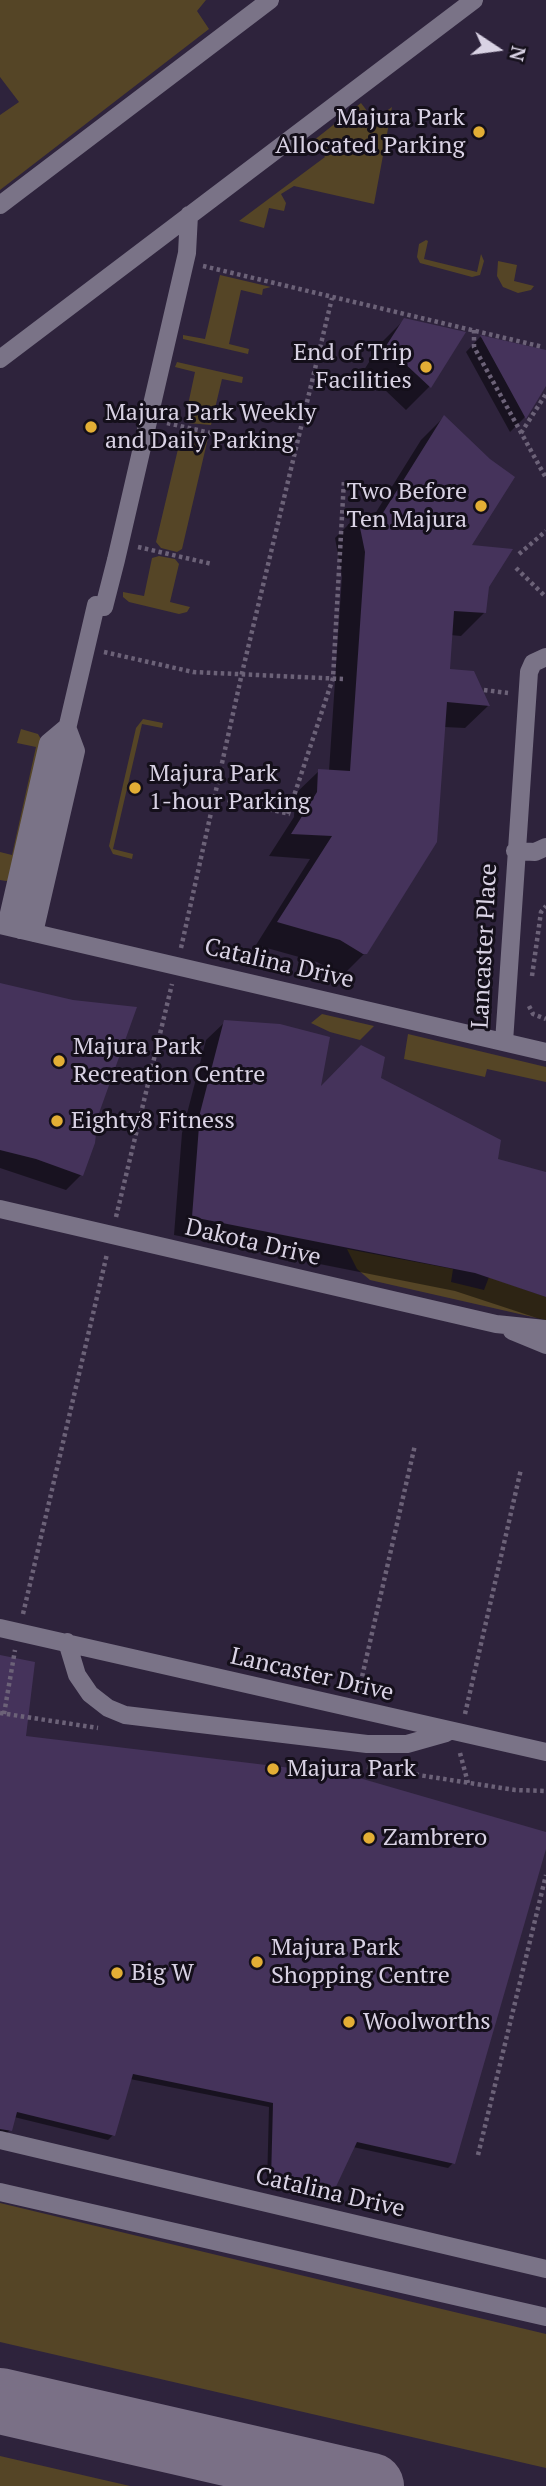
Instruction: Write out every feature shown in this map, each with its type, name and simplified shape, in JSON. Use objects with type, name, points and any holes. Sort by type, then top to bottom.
[{"type":"street","points":[[0,205],[270,0]]},
{"type":"street","points":[[0,359],[474,0]]},
{"type":"street","points":[[15,929],[76,751],[68,727],[96,605],[104,607],[120,543],[185,262],[189,215]]},
{"type":"street","name":"Lancaster Place","points":[[504,1042],[529,672],[533,663],[546,657]]},
{"type":"street","points":[[15,929],[48,743],[68,727]]},
{"type":"street","name":"Lancaster Place","points":[[515,851],[535,852],[546,847]]},
{"type":"street","name":"Catalina Drive","points":[[15,929],[546,1052]]},
{"type":"street","name":"Dakota Drive","points":[[0,1209],[496,1324]]},
{"type":"street","points":[[496,1324],[546,1329]]},
{"type":"street","points":[[496,1324],[546,1345]]},
{"type":"street","name":"Lancaster Drive","points":[[0,1628],[546,1752]]},
{"type":"street","points":[[67,1642],[78,1675],[90,1693],[108,1708],[125,1715],[368,1744],[407,1744],[455,1733]]},
{"type":"street","name":"Catalina Drive","points":[[0,2140],[546,2269]]},
{"type":"street","points":[[0,2192],[546,2318]]},
{"type":"path","points":[[185,262],[543,346]]},
{"type":"path","points":[[275,292],[277,285]]},
{"type":"path","points":[[180,952],[242,673],[332,298]]},
{"type":"path","points":[[474,330],[473,345],[546,478]]},
{"type":"path","points":[[521,434],[546,394]]},
{"type":"path","points":[[149,418],[241,440]]},
{"type":"path","points":[[214,797],[289,814],[333,678],[344,480]]},
{"type":"path","points":[[519,554],[546,531]]},
{"type":"path","points":[[120,543],[212,564]]},
{"type":"path","points":[[516,568],[546,597]]},
{"type":"path","points":[[86,648],[193,672],[343,679]]},
{"type":"path","points":[[531,980],[541,912],[546,906]]},
{"type":"path","points":[[116,1217],[173,979]]},
{"type":"path","points":[[530,997],[533,1014],[546,1019]]},
{"type":"path","points":[[4,1714],[19,1632],[108,1249]]},
{"type":"path","points":[[354,1710],[415,1445]]},
{"type":"path","points":[[468,1783],[455,1733],[521,1469]]},
{"type":"path","points":[[478,2155],[546,1875]]},
{"type":"shaded area","points":[[0,0],[206,0],[197,11],[209,29],[0,190],[0,115],[19,102],[0,77]]},
{"type":"shaded area","points":[[361,103],[374,120],[392,107],[374,204],[294,186],[281,194],[286,203],[284,211],[269,208],[264,228],[239,221],[325,157],[313,141]]},
{"type":"shaded area","points":[[426,240],[424,259],[477,272],[481,254],[484,261],[480,275],[472,277],[420,263],[417,257],[419,244]]},
{"type":"shaded area","points":[[498,261],[517,265],[514,281],[534,286],[531,290],[518,293],[503,287],[497,276]]},
{"type":"shaded area","points":[[220,275],[271,287],[263,289],[262,295],[241,290],[229,344],[249,349],[248,354],[183,339],[183,335],[205,339]]},
{"type":"shaded area","points":[[177,362],[243,377],[242,383],[222,379],[211,425],[188,423],[185,419],[195,372],[175,367]]},
{"type":"shaded area","points":[[182,432],[205,434],[208,438],[182,549],[177,552],[161,548],[156,542]]},
{"type":"shaded area","points":[[159,556],[175,559],[179,564],[170,602],[190,607],[187,612],[179,614],[129,602],[123,597],[123,592],[144,596],[152,558]]},
{"type":"shaded area","points":[[143,719],[163,723],[162,728],[142,724],[113,849],[133,854],[132,859],[113,854],[109,846],[136,728]]},
{"type":"shaded area","points":[[21,729],[38,734],[42,741],[11,880],[6,881],[0,880],[0,852],[12,855],[36,747],[17,743]]},
{"type":"shaded area","points":[[322,1014],[374,1026],[360,1040],[330,1032],[311,1023]]},
{"type":"shaded area","points":[[408,1034],[546,1067],[546,1082],[487,1069],[485,1077],[404,1059]]},
{"type":"shaded area","points":[[347,1249],[453,1269],[451,1282],[484,1290],[489,1277],[546,1297],[546,1320],[370,1280],[357,1269]]},
{"type":"shaded area","points":[[0,2203],[546,2334],[546,2468],[0,2342]]},
{"type":"shaded area","points":[[0,2456],[130,2486],[0,2486]]},
{"type":"building","name":"End of Trip Facilities","points":[[404,318],[466,332],[431,388],[386,346]]},
{"type":"building","points":[[480,335],[546,350],[546,386],[526,419]]},
{"type":"building","points":[[444,415],[490,459],[515,477],[472,545],[513,549],[489,587],[486,613],[454,611],[450,669],[474,671],[490,706],[447,702],[437,842],[367,954],[363,954],[340,940],[277,922],[332,836],[291,834],[317,792],[318,769],[350,771],[365,552],[357,513],[381,516]]},
{"type":"building","name":"Majura Park Recreation Centre","points":[[0,983],[73,1000],[137,1007],[98,1116],[95,1143],[83,1176],[36,1159],[0,1150]]},
{"type":"building","points":[[224,1020],[280,1024],[330,1037],[321,1086],[361,1045],[385,1057],[381,1078],[501,1140],[498,1159],[546,1172],[546,1297],[475,1273],[192,1217],[200,1113]]},
{"type":"building","name":"Majura Park Shopping Centre","points":[[0,1655],[35,1662],[26,1736],[349,1775],[546,1832],[546,1849],[455,2164],[357,2142],[333,2193],[271,2180],[273,2103],[133,2074],[115,2136],[17,2112],[12,2131],[0,2129]]},
{"type":"taxiway","points":[[0,2401],[371,2486]]},
{"type":"place","name":"Majura Park Allocated Parking","points":[[479,132]]},
{"type":"place","name":"End of Trip Facilities","points":[[426,367]]},
{"type":"place","name":"Majura Park Weekly and Daily Parking","points":[[91,427]]},
{"type":"place","name":"Two Before Ten Majura","points":[[481,506]]},
{"type":"place","name":"Majura Park 1-hour Parking","points":[[135,788]]},
{"type":"place","name":"Majura Park Recreation Centre","points":[[59,1061]]},
{"type":"place","name":"Eighty8 Fitness","points":[[57,1121]]},
{"type":"place","name":"Majura Park","points":[[273,1769]]},
{"type":"place","name":"Zambrero","points":[[369,1838]]},
{"type":"place","name":"Majura Park Shopping Centre","points":[[257,1962]]},
{"type":"place","name":"Big W","points":[[117,1973]]},
{"type":"place","name":"Woolworths","points":[[349,2022]]}]
